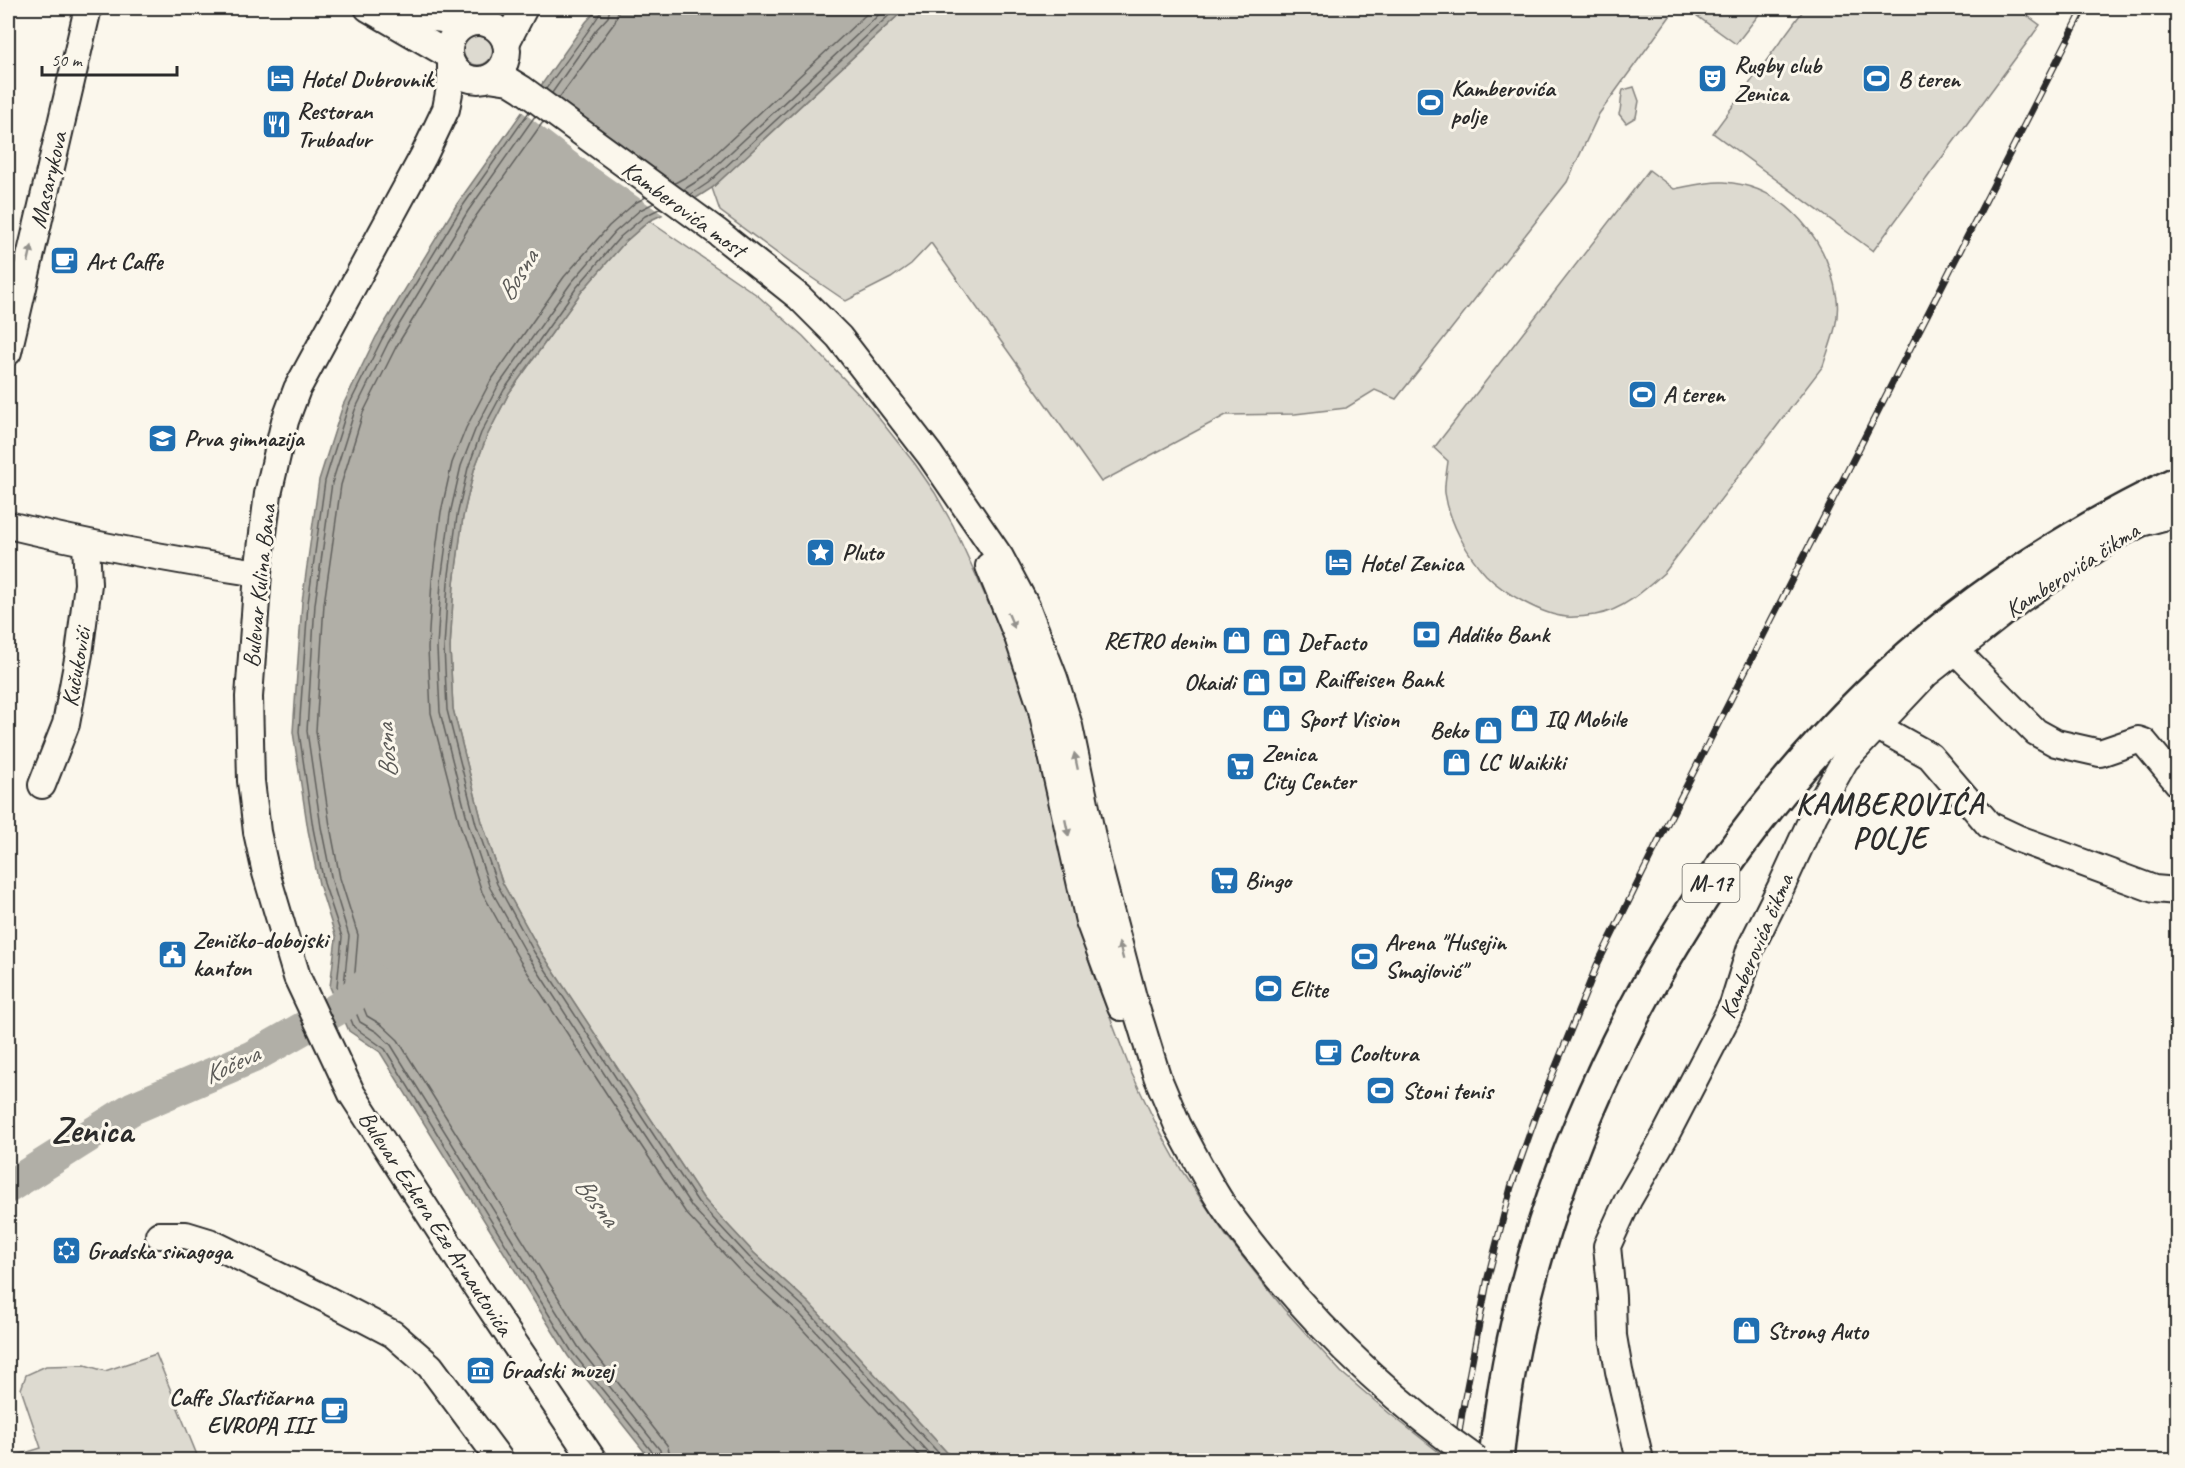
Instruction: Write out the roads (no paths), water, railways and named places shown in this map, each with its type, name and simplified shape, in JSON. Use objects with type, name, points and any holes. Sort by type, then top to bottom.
[{"type":"highway","name":"M-17","points":[[1496,1461],[1499,1428],[1515,1333],[1530,1273],[1546,1218],[1579,1131],[1622,1038],[1672,944],[1723,866],[1818,746],[1851,711],[1921,647],[1994,590],[2069,541],[2111,516],[2178,483]]},
{"type":"street","name":"Masarykova","points":[[8,352],[88,8]]},
{"type":"street","points":[[368,8],[450,59],[462,75],[494,65],[503,36],[494,26],[482,22],[421,16],[387,8]]},
{"type":"street","points":[[450,59],[451,39],[454,33],[496,8]]},
{"type":"street","name":"Bulevar Kulina Bana","points":[[424,155],[494,65],[524,8]]},
{"type":"street","name":"Bulevar Kulina Bana","points":[[326,1042],[292,962],[257,832],[251,781],[249,697],[258,573],[268,494],[285,421],[297,389],[424,155],[446,109],[451,82],[450,59]]},
{"type":"street","name":"Kamberovića most","points":[[494,65],[519,87],[770,272],[799,297],[839,337],[954,490],[1000,557],[1026,606],[1046,654],[1069,726],[1097,861],[1135,1005],[1157,1076],[1178,1126],[1230,1215],[1317,1322],[1408,1409],[1477,1461]]},
{"type":"street","name":"Kamberovića čikma","points":[[1640,1461],[1613,1335],[1607,1246],[1628,1200],[1665,1136],[1733,1005],[1750,947],[1814,815],[1845,760],[1926,674],[2022,599],[2117,535],[2141,523],[2178,513]]},
{"type":"street","points":[[11,529],[187,563],[258,573]]},
{"type":"street","name":"Kučukovići","points":[[42,785],[66,724],[79,654],[88,584],[86,544]]},
{"type":"street","points":[[1956,651],[2036,732],[2056,743],[2100,753],[2138,740],[2144,742],[2178,783]]},
{"type":"street","points":[[1878,727],[1930,756],[1989,825],[2154,889],[2178,891]]},
{"type":"street","name":"Bulevar Ezhera Eze Arnautovića","points":[[326,1042],[352,1094],[395,1162],[593,1461]]},
{"type":"street","points":[[159,1235],[186,1235],[209,1242],[393,1334],[430,1366],[500,1461]]},
{"type":"water","name":"Bosna","points":[[599,8],[906,8],[712,188],[693,200],[649,221],[625,242],[582,291],[509,393],[487,436],[474,470],[463,517],[454,583],[450,648],[453,709],[482,822],[502,882],[539,949],[703,1198],[754,1253],[809,1303],[954,1460],[651,1460],[568,1356],[380,1052],[349,1031],[330,987],[336,938],[319,884],[293,732],[302,602],[319,480],[343,405],[376,337],[457,204],[586,22]]},
{"type":"waterway","name":"Kočeva","points":[[8,1187],[133,1108],[252,1057],[339,1008],[372,980]]},
{"type":"railway","points":[[1455,1460],[1488,1277],[1511,1187],[1537,1113],[1597,965],[2084,8]]},
{"type":"place","name":"Hotel Dubrovnik","points":[[280,79]]},
{"type":"place","name":"Rugby club Zenica","points":[[1713,79]]},
{"type":"place","name":"B teren","points":[[1877,79]]},
{"type":"place","name":"Kamberovića polje","points":[[1430,102]]},
{"type":"place","name":"Restoran Trubadur","points":[[276,125]]},
{"type":"place","name":"Art Caffe","points":[[65,261]]},
{"type":"place","name":"A teren","points":[[1642,394]]},
{"type":"place","name":"Prva gimnazija","points":[[163,438]]},
{"type":"place","name":"Pluto","points":[[821,552]]},
{"type":"place","name":"Hotel Zenica","points":[[1339,563]]},
{"type":"place","name":"Addiko Bank","points":[[1426,634]]},
{"type":"place","name":"RETRO denim","points":[[1237,641]]},
{"type":"place","name":"DeFacto","points":[[1277,642]]},
{"type":"place","name":"Raiffeisen Bank","points":[[1293,679]]},
{"type":"place","name":"Okaidi","points":[[1256,682]]},
{"type":"place","name":"Sport Vision","points":[[1277,719]]},
{"type":"place","name":"IQ Mobile","points":[[1524,719]]},
{"type":"place","name":"Beko","points":[[1489,730]]},
{"type":"place","name":"LC Waikiki","points":[[1457,762]]},
{"type":"place","name":"Zenica City Center","points":[[1241,767]]},
{"type":"place","name":"Bingo","points":[[1224,880]]},
{"type":"place","name":"Zeničko-dobojski kanton","points":[[172,954]]},
{"type":"place","name":"Arena \"Husejin Smajlović\"","points":[[1364,956]]},
{"type":"place","name":"Elite","points":[[1269,989]]},
{"type":"place","name":"Cooltura","points":[[1328,1053]]},
{"type":"place","name":"Stoni tenis","points":[[1381,1091]]},
{"type":"place","name":"Gradska sinagoga","points":[[66,1251]]},
{"type":"place","name":"Strong Auto","points":[[1746,1331]]},
{"type":"place","name":"Gradski muzej","points":[[480,1370]]},
{"type":"place","name":"Caffe Slastičarna EVROPA III","points":[[334,1411]]},
{"type":"district","name":"KAMBEROVIĆA POLJE","points":[[1890,821]]},
{"type":"district","name":"Zenica","points":[[92,1129]]}]
